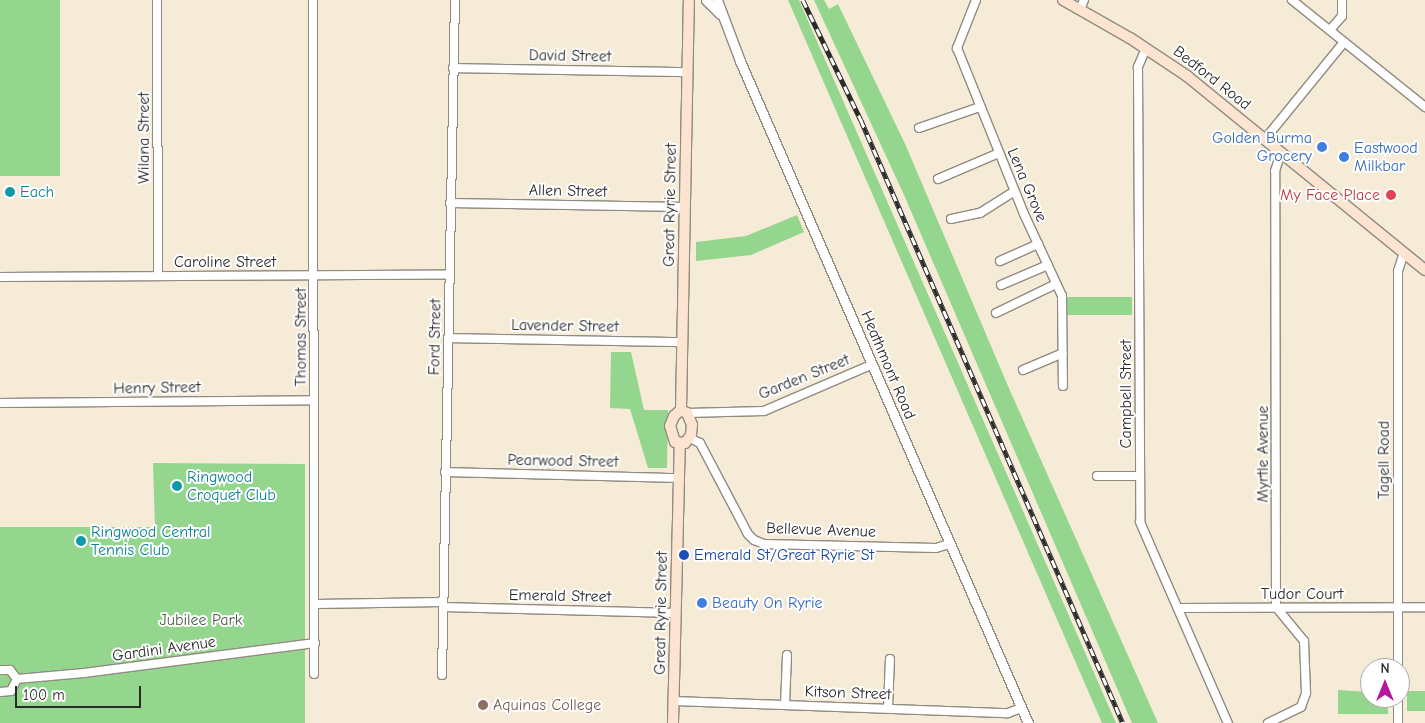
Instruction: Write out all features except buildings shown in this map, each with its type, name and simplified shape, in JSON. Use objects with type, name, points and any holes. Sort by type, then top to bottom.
[{"type":"main road","name":"Great Ryrie Street","points":[[684,411],[682,342],[688,0]]},
{"type":"main road","name":"Bedford Road","points":[[1063,0],[1082,4],[1146,48],[1265,139],[1425,270]]},
{"type":"main road","points":[[684,411],[692,425],[690,438],[680,444],[673,439],[670,426],[674,416],[684,411]]},
{"type":"main road","name":"Great Ryrie Street","points":[[673,723],[680,444]]},
{"type":"street","name":"Wilana Street","points":[[156,0],[158,276]]},
{"type":"street","name":"Thomas Street","points":[[314,0],[316,604],[314,674]]},
{"type":"street","name":"Ford Street","points":[[442,675],[455,0]]},
{"type":"street","points":[[688,0],[694,0]]},
{"type":"street","name":"Heathmont Road","points":[[706,0],[723,18]]},
{"type":"street","name":"Heathmont Road","points":[[717,0],[871,365],[1028,723]]},
{"type":"street","name":"Lena Grove","points":[[976,0],[958,39],[956,48],[1014,191],[1062,296],[1063,386]]},
{"type":"street","points":[[1292,0],[1425,108]]},
{"type":"street","points":[[1330,30],[1342,16],[1342,0]]},
{"type":"street","points":[[1265,139],[1344,42]]},
{"type":"street","name":"Campbell Street","points":[[1146,48],[1138,67],[1140,522],[1228,723]]},
{"type":"street","name":"David Street","points":[[453,68],[687,72]]},
{"type":"street","points":[[919,128],[980,107]]},
{"type":"street","name":"Myrtle Avenue","points":[[1276,607],[1275,171],[1281,152]]},
{"type":"street","points":[[938,179],[999,154]]},
{"type":"street","points":[[951,219],[980,213],[1014,191]]},
{"type":"street","name":"Allen Street","points":[[450,203],[684,208]]},
{"type":"street","points":[[1000,261],[1038,244]]},
{"type":"street","name":"Tagell Road","points":[[1398,658],[1398,271],[1404,253]]},
{"type":"street","points":[[1001,285],[1048,265]]},
{"type":"street","name":"Caroline Street","points":[[0,277],[450,275]]},
{"type":"street","points":[[996,313],[1056,284]]},
{"type":"street","name":"Lavender Street","points":[[448,338],[682,342]]},
{"type":"street","points":[[1023,370],[1063,353]]},
{"type":"street","name":"Garden Street","points":[[684,411],[764,411],[871,365]]},
{"type":"street","name":"Henry Street","points":[[0,404],[314,400]]},
{"type":"street","name":"Bellevue Avenue","points":[[690,438],[700,443],[748,534],[754,540],[764,544],[936,548],[949,544]]},
{"type":"street","name":"Pearwood Street","points":[[445,472],[679,478]]},
{"type":"street","points":[[1097,476],[1140,476]]},
{"type":"street","name":"Emerald Street","points":[[316,604],[443,605],[676,613]]},
{"type":"street","points":[[1268,723],[1296,711],[1305,700],[1304,641],[1284,612],[1276,607]]},
{"type":"street","name":"Tudor Court","points":[[1179,608],[1425,607]]},
{"type":"street","name":"Gardini Avenue","points":[[17,679],[84,673],[315,643]]},
{"type":"street","points":[[785,705],[787,655]]},
{"type":"street","points":[[888,708],[890,659]]},
{"type":"street","points":[[0,662],[3,669],[17,679],[14,688],[3,692],[0,701]]},
{"type":"street","name":"Kitson Street","points":[[674,701],[1008,713],[1021,708]]},
{"type":"street","points":[[1398,708],[1398,723]]},
{"type":"green space","points":[[0,0],[60,0],[60,176],[0,176]]},
{"type":"green space","points":[[788,0],[799,0],[1116,723],[1102,723]]},
{"type":"green space","points":[[814,0],[824,0],[829,9],[838,4],[906,146],[1008,386],[1158,723],[1132,723],[904,195]]},
{"type":"green space","points":[[797,215],[804,232],[751,255],[696,261],[696,242],[746,236]]},
{"type":"green space","points":[[1067,297],[1132,297],[1132,315],[1067,315]]},
{"type":"green space","points":[[611,352],[631,352],[644,410],[668,410],[667,468],[648,468],[630,409],[610,408]]},
{"type":"green space","name":"Jubilee Park","points":[[153,463],[305,464],[305,723],[0,723],[0,527],[155,527]]},
{"type":"green space","points":[[1338,690],[1360,691],[1360,708],[1388,708],[1388,714],[1338,714]]},
{"type":"green space","points":[[1410,691],[1425,691],[1425,711],[1407,711],[1407,708],[1410,708]]},
{"type":"railway","points":[[803,0],[861,120],[1123,723]]},
{"type":"place","name":"Golden Burma Grocery","points":[[1322,147]]},
{"type":"place","name":"Eastwood Milkbar","points":[[1344,157]]},
{"type":"place","name":"Each","points":[[10,192]]},
{"type":"place","name":"My Face Place","points":[[1391,195]]},
{"type":"place","name":"Ringwood Croquet Club","points":[[177,486]]},
{"type":"place","name":"Ringwood Central Tennis Club","points":[[81,541]]},
{"type":"place","name":"Emerald St/Great Ryrie St","points":[[684,555]]},
{"type":"place","name":"Beauty On Ryrie","points":[[702,603]]},
{"type":"place","name":"Aquinas College","points":[[483,705]]}]
